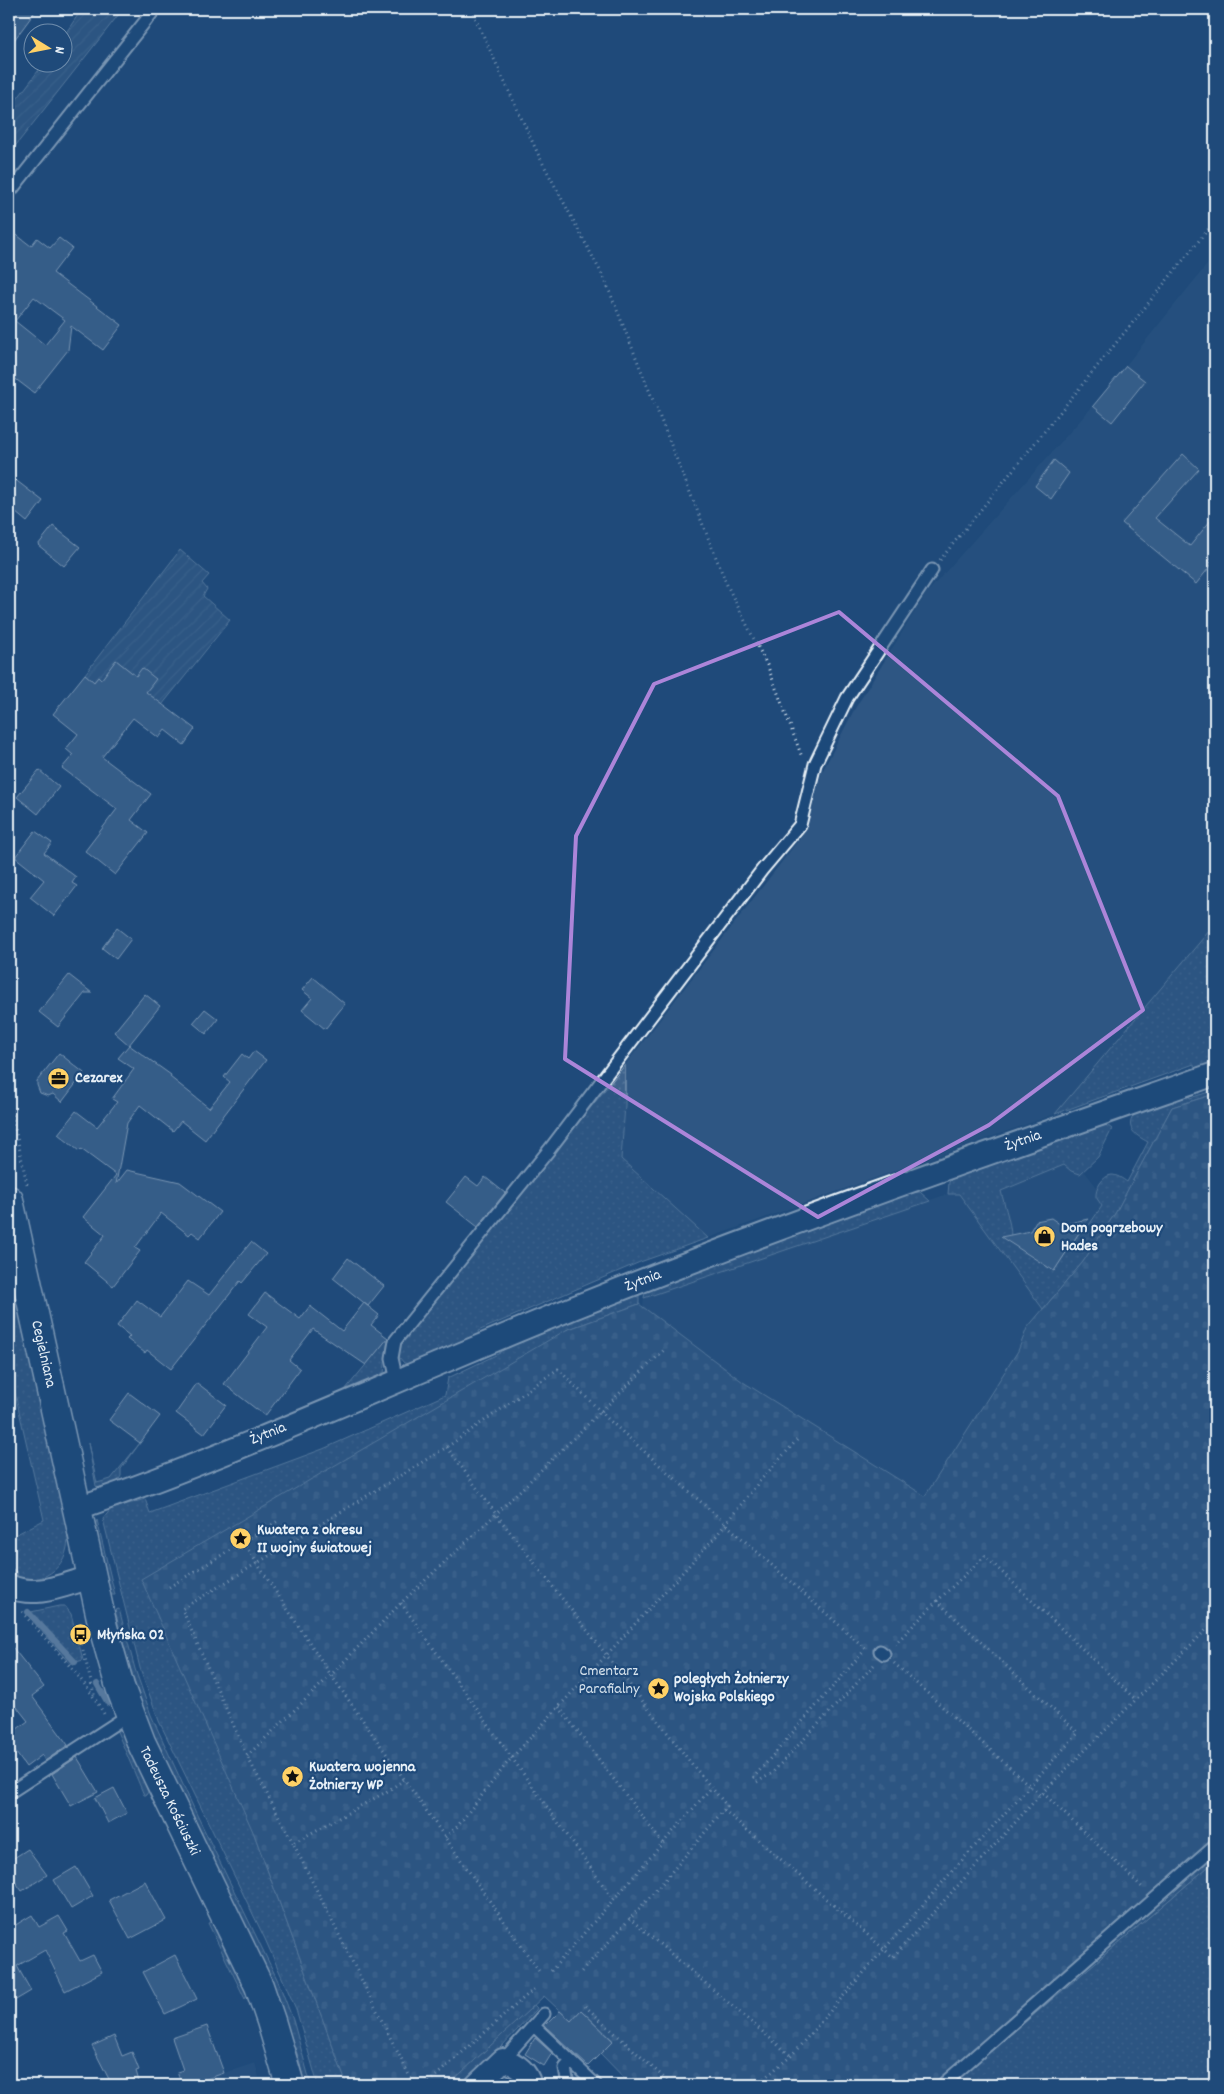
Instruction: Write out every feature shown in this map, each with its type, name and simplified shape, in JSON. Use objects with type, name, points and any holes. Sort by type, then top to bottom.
[{"type":"street","name":"Żytnia","points":[[78,1508],[246,1444],[582,1304],[718,1251],[962,1162],[1215,1074]]},
{"type":"street","name":"Cegielniana","points":[[9,1200],[78,1508]]},
{"type":"street","name":"Tadeusza Kościuszki","points":[[78,1508],[112,1660],[120,1720],[159,1783],[259,1986],[272,2021],[290,2085]]},
{"type":"street","points":[[12,1596],[24,1591],[41,1592],[92,1577]]},
{"type":"street","points":[[477,2085],[503,2060],[511,2062],[524,2071],[528,2076],[530,2085]]},
{"type":"lane","points":[[9,193],[155,9]]},
{"type":"lane","points":[[397,1381],[392,1358],[395,1341],[549,1150],[762,870],[800,825],[810,778],[815,764],[847,698],[932,570]]},
{"type":"lane","points":[[9,1793],[120,1720]]},
{"type":"lane","points":[[942,2085],[1215,1846]]},
{"type":"lane","points":[[503,2060],[544,2014]]},
{"type":"lane","points":[[534,2026],[596,2085]]},
{"type":"lane","points":[[568,2085],[565,2068],[571,2061]]},
{"type":"path","points":[[471,9],[539,156],[605,280],[727,585],[768,667],[810,778]]},
{"type":"path","points":[[932,570],[1215,220]]},
{"type":"path","points":[[9,1100],[25,1175]]},
{"type":"path","points":[[247,1756],[666,1348]]},
{"type":"path","points":[[535,1988],[429,2082],[421,2084],[412,2081],[247,1756],[182,1609],[447,1447],[558,1369],[601,1412],[866,1649],[879,1649],[1042,1794],[1154,1898]]},
{"type":"path","points":[[445,1838],[456,1828],[512,1758],[726,1523],[759,1482],[798,1440]]},
{"type":"path","points":[[447,1447],[496,1514],[727,1806],[658,1887],[581,1972]]},
{"type":"path","points":[[169,1587],[278,1521]]},
{"type":"path","points":[[243,1542],[255,1563],[331,1675],[541,1974]]},
{"type":"path","points":[[757,1782],[771,1774],[879,1649],[936,1601],[985,1556],[1136,1700]]},
{"type":"path","points":[[12,1596],[96,1701],[120,1720]]},
{"type":"path","points":[[756,2085],[791,2056],[1030,1785],[1078,1734],[936,1601]]},
{"type":"path","points":[[402,1603],[613,1899]]},
{"type":"path","points":[[724,1810],[893,1957],[1042,1794],[1206,1630]]},
{"type":"path","points":[[82,1648],[96,1701]]},
{"type":"path","points":[[754,1778],[866,1649]]},
{"type":"path","points":[[559,1707],[663,1844]]},
{"type":"path","points":[[293,1844],[404,1780]]},
{"type":"path","points":[[551,1971],[711,1788]]},
{"type":"path","points":[[630,1918],[791,2056]]},
{"type":"path","points":[[585,2006],[672,2085]]},
{"type":"highlighted area","points":[[839,612],[1058,796],[1143,1010],[989,1125],[818,1217],[565,1059],[576,836],[654,684]]},
{"type":"shaded area","points":[[1215,255],[1215,924],[1055,1114],[708,1238],[621,1159],[625,1105],[625,1065],[807,829],[821,774],[854,710],[926,594],[1093,406]]},
{"type":"shaded area","points":[[1068,1150],[1116,1212],[1083,1262],[1027,1328],[1018,1351],[925,1496],[743,1382],[643,1307],[644,1298],[647,1296],[948,1194],[958,1194]]},
{"type":"shaded area","points":[[255,2063],[259,2077],[232,2085],[189,2085]]},
{"type":"green space","points":[[82,9],[123,9],[9,154],[9,110],[37,72],[72,72],[72,24]]},
{"type":"green space","points":[[180,550],[209,575],[202,583],[207,589],[203,596],[230,620],[162,705],[146,692],[136,676],[116,660],[101,680],[98,677],[94,682],[85,674]]},
{"type":"green space","points":[[1215,924],[1215,1064],[1195,1072],[1194,1064],[1055,1114]]},
{"type":"green space","points":[[625,1065],[625,1105],[621,1159],[708,1238],[640,1262],[478,1331],[480,1338],[415,1365],[404,1363],[399,1357],[400,1344]]},
{"type":"green space","points":[[1215,1090],[1215,1094],[1172,1107],[1116,1212],[1083,1262],[1043,1309],[959,1194],[948,1194],[949,1182],[953,1178],[1098,1125],[1107,1125],[1112,1129],[1098,1157],[1080,1174],[1071,1171],[1064,1165],[1001,1191],[1010,1225],[1010,1242],[1054,1271],[1083,1227],[1087,1228],[1102,1206],[1096,1197],[1100,1183],[1106,1177],[1112,1175],[1118,1176],[1127,1182],[1148,1142],[1132,1130],[1131,1123],[1135,1113],[1188,1094],[1190,1098]]},
{"type":"green space","name":"Cmentarz Parafialny","points":[[1215,1094],[1215,1861],[951,2085],[631,2085],[600,2053],[613,2040],[581,2010],[571,2021],[544,1996],[448,2085],[347,2085],[254,1834],[141,1579],[566,1330],[639,1304],[743,1382],[925,1496],[1018,1351],[1027,1328],[1083,1262],[1116,1212],[1172,1107]]},
{"type":"green space","points":[[920,1192],[930,1201],[644,1298],[646,1287],[841,1216]]},
{"type":"green space","points":[[9,1262],[68,1535],[64,1558],[58,1566],[42,1577],[31,1579],[9,1575],[9,1538],[44,1520],[9,1367]]},
{"type":"green space","points":[[639,1290],[639,1304],[566,1330],[254,1834],[347,2085],[318,2085],[296,2009],[265,1939],[159,1721],[140,1668],[103,1519],[111,1509],[145,1499],[150,1513],[323,1449],[445,1395],[448,1378],[500,1353],[497,1346]]},
{"type":"green space","points":[[388,1338],[384,1373],[381,1379],[267,1427],[270,1420],[270,1423],[340,1396]]},
{"type":"green space","points":[[88,1443],[97,1483],[111,1479],[140,1443],[121,1469],[121,1476],[117,1483],[98,1488],[96,1486]]},
{"type":"green space","points":[[97,1520],[115,1595],[111,1595],[95,1526]]},
{"type":"green space","points":[[65,1606],[71,1614],[83,1660],[70,1664],[26,1613]]},
{"type":"green space","points":[[119,1609],[135,1669],[151,1715],[196,1813],[278,1981],[293,2020],[311,2085],[304,2085],[299,2059],[269,1975],[153,1734],[123,1642],[115,1610]]},
{"type":"green space","points":[[116,1729],[121,1730],[148,1792],[146,1795],[144,1795]]},
{"type":"green space","points":[[1215,1861],[1215,2085],[951,2085]]},
{"type":"green space","points":[[213,1922],[246,1991],[245,1999],[208,1923]]},
{"type":"green space","points":[[534,2005],[537,2008],[536,2010],[465,2085],[448,2085]]},
{"type":"building","points":[[9,9],[37,9],[27,22],[22,22],[22,29],[9,47]]},
{"type":"building","points":[[9,229],[31,246],[37,238],[50,248],[59,238],[72,248],[53,273],[122,325],[103,350],[71,326],[68,350],[34,393],[9,374]],"holes":[[[34,297],[65,320],[45,345],[15,321]]]},
{"type":"building","points":[[1126,366],[1145,381],[1112,422],[1093,406]]},
{"type":"building","points":[[1183,454],[1199,469],[1155,518],[1190,546],[1215,515],[1215,553],[1209,561],[1212,564],[1196,584],[1122,523]]},
{"type":"building","points":[[1054,460],[1069,473],[1051,499],[1035,486]]},
{"type":"building","points":[[9,475],[43,501],[27,522],[9,507]]},
{"type":"building","points":[[53,526],[80,547],[64,566],[38,545]]},
{"type":"building","points":[[116,660],[136,676],[142,668],[156,679],[146,692],[195,729],[184,745],[165,730],[159,738],[133,718],[102,757],[151,794],[131,820],[148,833],[115,875],[85,851],[117,809],[62,768],[73,755],[66,749],[78,734],[53,714],[85,674],[94,682],[98,677],[101,680]]},
{"type":"building","points":[[39,770],[59,787],[38,814],[17,797]]},
{"type":"building","points":[[35,831],[52,843],[44,853],[76,877],[72,883],[77,886],[54,916],[30,897],[44,880],[15,857]]},
{"type":"building","points":[[117,928],[131,939],[116,959],[102,948]]},
{"type":"building","points":[[69,975],[92,993],[85,993],[58,1027],[39,1012]]},
{"type":"building","points":[[313,977],[345,1004],[325,1029],[302,1010],[312,998],[302,990]]},
{"type":"building","points":[[145,994],[160,1006],[129,1045],[114,1032]]},
{"type":"building","points":[[205,1009],[218,1019],[206,1034],[193,1023]]},
{"type":"building","points":[[129,1045],[171,1075],[170,1077],[209,1108],[230,1082],[224,1077],[242,1054],[248,1059],[254,1051],[266,1060],[205,1140],[181,1121],[173,1131],[140,1105],[127,1123],[116,1184],[127,1170],[180,1182],[220,1212],[200,1238],[192,1232],[189,1235],[161,1213],[135,1248],[140,1251],[113,1286],[84,1262],[105,1235],[83,1217],[116,1175],[81,1149],[79,1151],[58,1134],[76,1111],[97,1127],[117,1102],[112,1099],[134,1069],[118,1058]]},
{"type":"building","points":[[59,1053],[84,1073],[62,1102],[53,1094],[48,1096],[40,1093],[37,1085],[37,1081]]},
{"type":"building","points":[[466,1177],[478,1186],[485,1177],[505,1193],[478,1227],[446,1202]]},
{"type":"building","points":[[1051,1218],[1061,1225],[1088,1219],[1054,1271],[1001,1237],[1030,1231],[1036,1221]]},
{"type":"building","points":[[251,1242],[266,1254],[242,1283],[240,1281],[171,1369],[147,1350],[145,1353],[127,1339],[130,1336],[117,1326],[137,1300],[160,1317],[188,1281],[209,1295]]},
{"type":"building","points":[[348,1258],[384,1286],[368,1306],[333,1278]]},
{"type":"building","points":[[265,1293],[300,1319],[310,1306],[342,1331],[364,1303],[379,1315],[371,1325],[388,1338],[366,1365],[313,1329],[289,1360],[300,1369],[265,1416],[224,1384],[267,1327],[249,1314]]},
{"type":"building","points":[[197,1383],[226,1405],[204,1434],[176,1413]]},
{"type":"building","points":[[129,1393],[160,1416],[140,1443],[109,1420]]},
{"type":"building","points":[[9,1643],[44,1687],[32,1696],[68,1745],[45,1761],[42,1755],[26,1767],[9,1743],[9,1735],[28,1721],[9,1697]]},
{"type":"building","points":[[77,1757],[98,1792],[71,1806],[52,1774]]},
{"type":"building","points":[[114,1788],[127,1813],[108,1823],[95,1798]]},
{"type":"building","points":[[28,1849],[47,1875],[22,1891],[9,1873],[9,1861]]},
{"type":"building","points":[[76,1867],[93,1896],[71,1909],[54,1880]]},
{"type":"building","points":[[145,1881],[166,1920],[130,1939],[109,1900]]},
{"type":"building","points":[[32,1915],[39,1927],[59,1916],[68,1931],[64,1933],[80,1961],[93,1955],[102,1972],[65,1991],[45,1950],[17,1966],[31,1991],[9,2004],[9,1929]]},
{"type":"building","points":[[175,1955],[197,1999],[165,2014],[143,1972]]},
{"type":"building","points":[[581,2010],[613,2041],[588,2066],[545,2026],[560,2011],[571,2021]]},
{"type":"building","points":[[207,2026],[224,2073],[189,2085],[182,2085],[177,2072],[183,2070],[172,2038]]},
{"type":"building","points":[[114,2036],[122,2056],[132,2052],[139,2070],[136,2071],[140,2085],[112,2085],[92,2046]]},
{"type":"building","points":[[535,2038],[552,2053],[544,2066],[525,2054]]},
{"type":"waterway","points":[[9,1569],[15,1574]]},
{"type":"waterway","points":[[28,1612],[75,1662]]},
{"type":"waterway","points":[[97,1684],[108,1703]]},
{"type":"place","name":"Cezarex","points":[[59,1078]]},
{"type":"place","name":"Dom pogrzebowy Hades","points":[[1045,1237]]},
{"type":"place","name":"Kwatera z okresu II wojny światowej","points":[[241,1539]]},
{"type":"place","name":"Młyńska 02","points":[[81,1635]]},
{"type":"place","name":"poległych Żołnierzy Wojska Polskiego","points":[[658,1688]]},
{"type":"place","name":"Kwatera wojenna Żołnierzy WP","points":[[293,1776]]}]
